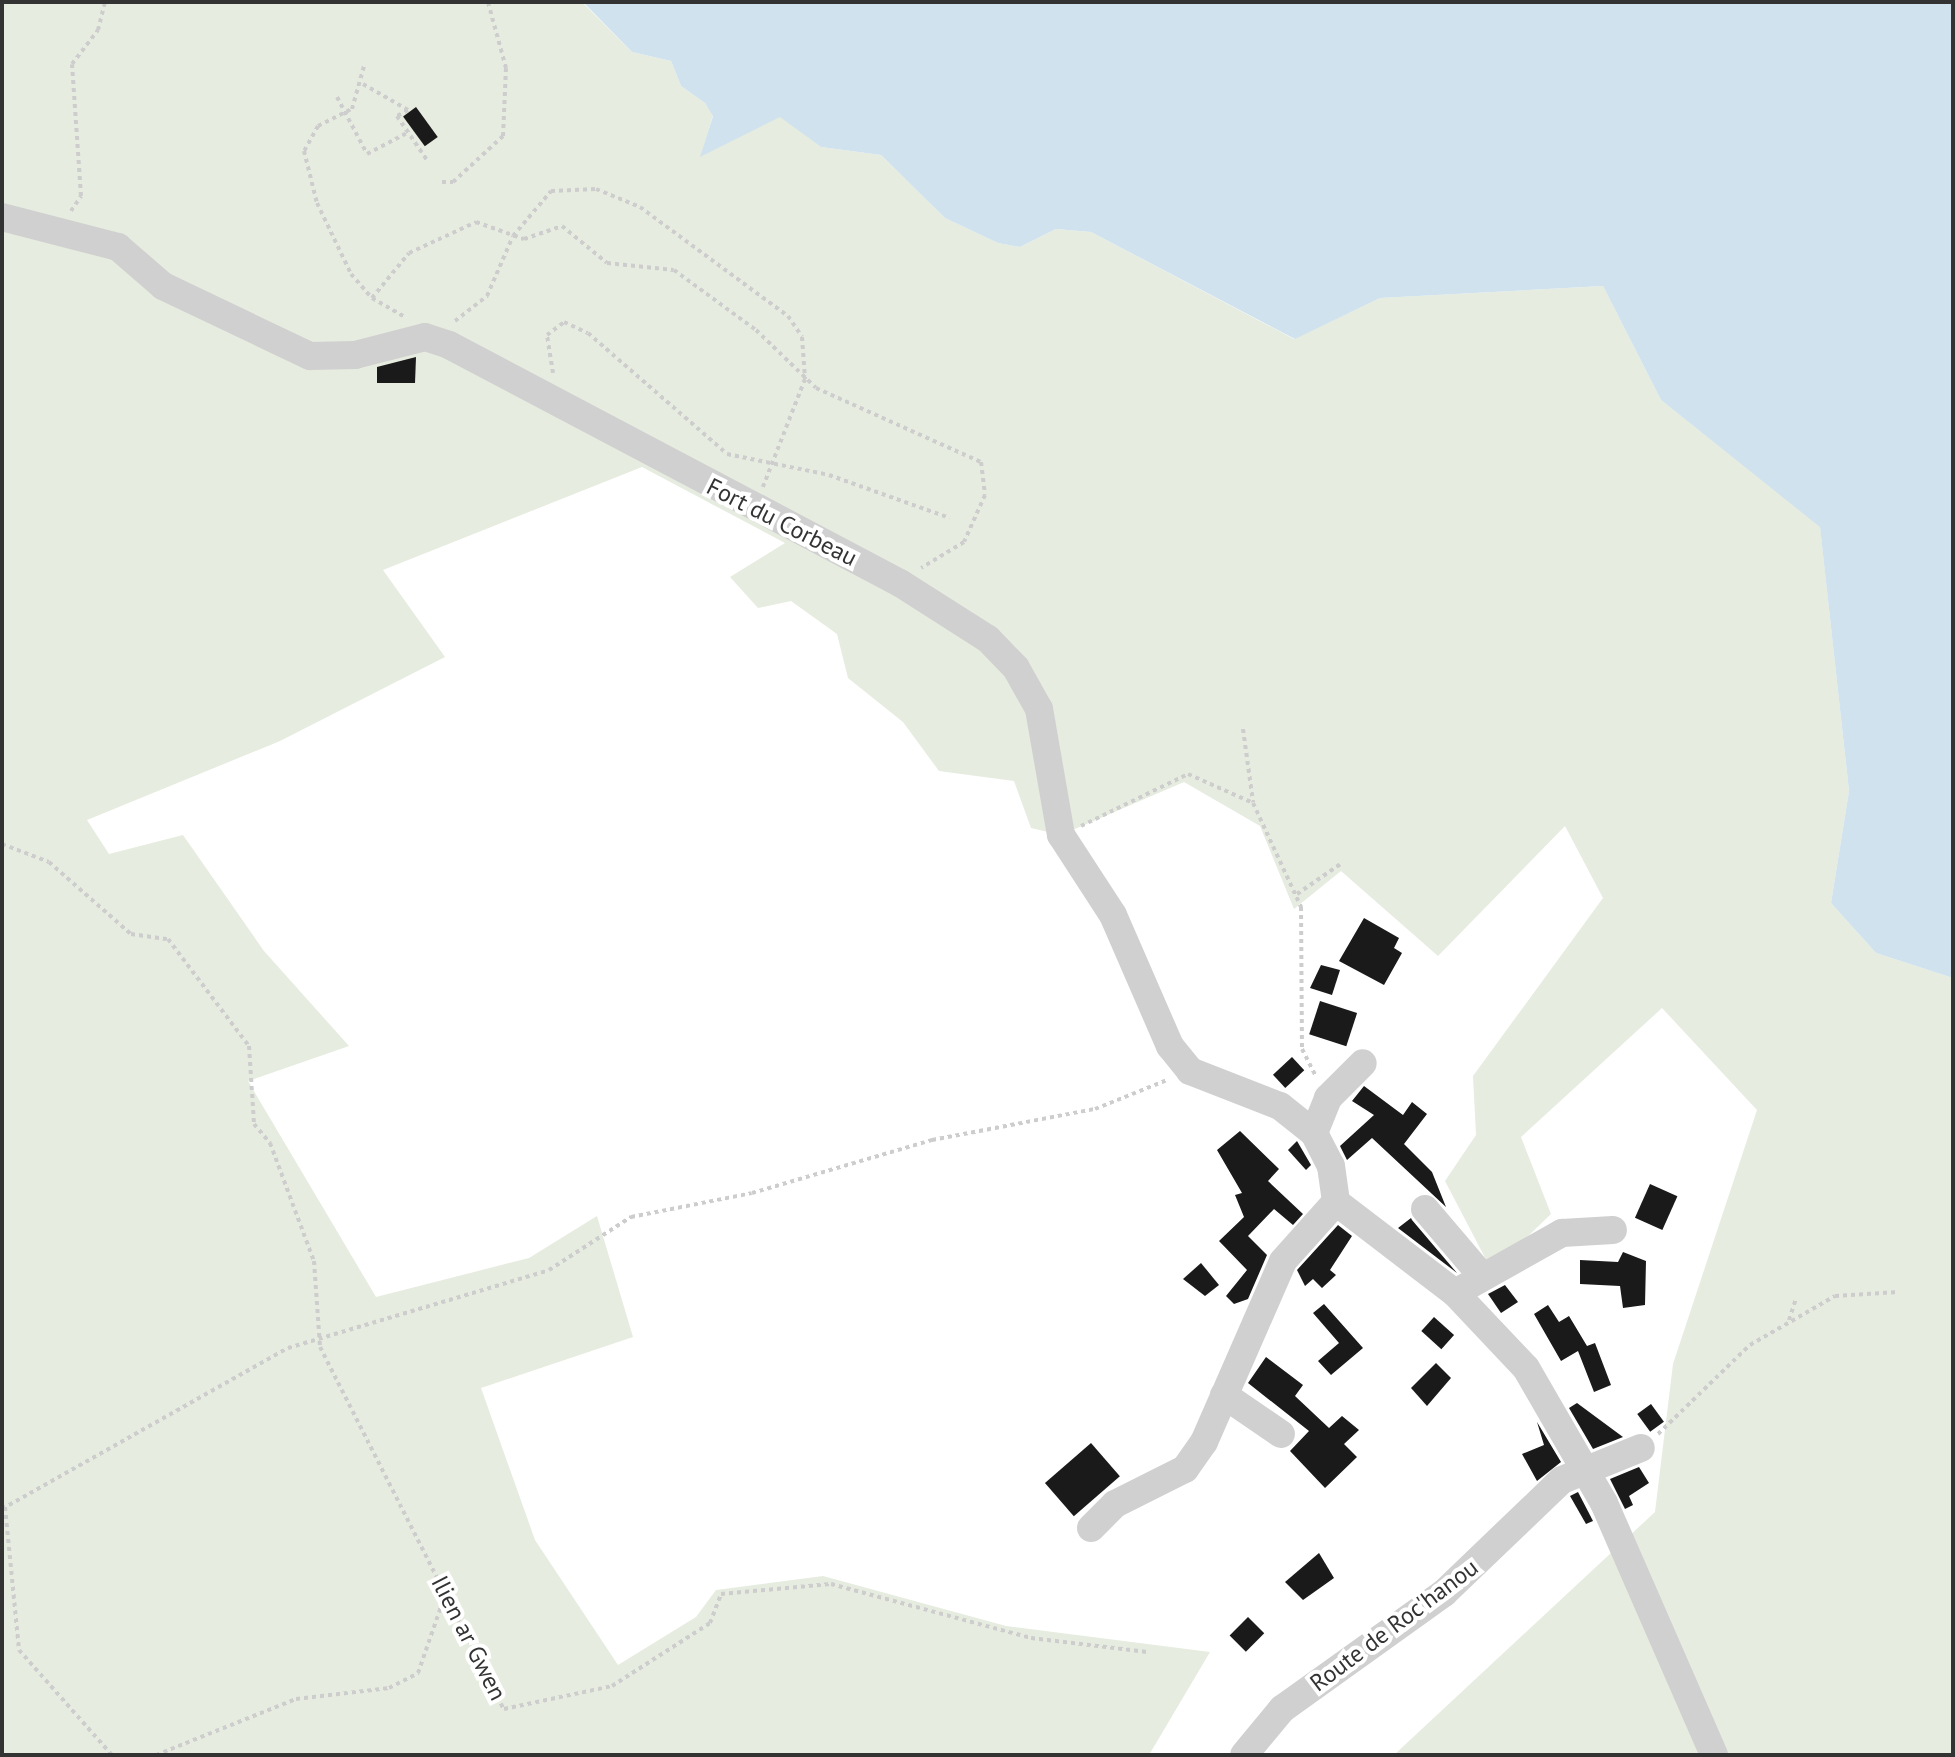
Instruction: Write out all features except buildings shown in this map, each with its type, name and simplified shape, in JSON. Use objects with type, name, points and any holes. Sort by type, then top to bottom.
[{"type":"street","points":[[2,217],[61,227],[118,247],[163,286],[310,356],[355,355],[434,330]]},
{"type":"street","name":"Fort du Corbeau","points":[[434,330],[567,408],[914,592],[988,639],[1016,668],[1039,709],[1061,835],[1113,915],[1145,998],[1190,1071]]},
{"type":"street","points":[[1314,1133],[1328,1098],[1363,1063]]},
{"type":"street","points":[[1190,1071],[1280,1106],[1314,1133],[1331,1166],[1336,1202],[1455,1293],[1526,1368],[1585,1469],[1714,1755]]},
{"type":"street","points":[[1091,1528],[1115,1504],[1185,1469],[1224,1395],[1283,1261],[1336,1202]]},
{"type":"street","points":[[1425,1209],[1482,1276]]},
{"type":"street","points":[[1455,1293],[1562,1233],[1613,1230]]},
{"type":"street","points":[[1224,1395],[1281,1434]]},
{"type":"street","name":"Route de Roc'hanou","points":[[1244,1755],[1282,1709],[1444,1593],[1541,1498],[1585,1469],[1641,1448]]},
{"type":"path","points":[[61,227],[81,196],[72,64],[98,30],[105,2]]},
{"type":"path","points":[[442,182],[453,182],[503,136],[506,68],[488,2]]},
{"type":"path","points":[[364,66],[356,75],[362,87],[408,110],[397,116],[427,160]]},
{"type":"path","points":[[362,87],[343,113],[318,126],[304,151],[317,203],[351,274],[372,298],[434,330],[487,296],[513,236],[551,191],[596,189],[640,207],[788,316],[802,337],[805,375],[760,500],[764,512]]},
{"type":"path","points":[[337,97],[367,154],[408,133]]},
{"type":"path","points":[[372,298],[409,253],[461,226],[476,222],[513,236],[562,226],[607,263],[674,270],[805,375],[816,388],[981,462],[985,495],[964,542],[922,564],[914,592]]},
{"type":"path","points":[[567,408],[548,360],[547,335],[564,322],[588,333],[697,435],[727,454],[829,475],[950,518]]},
{"type":"path","points":[[1243,729],[1253,803],[1297,894],[1302,1049],[1328,1098]]},
{"type":"path","points":[[1061,835],[1188,774],[1253,803]]},
{"type":"path","points":[[2,844],[49,862],[131,934],[168,939],[249,1046],[254,1124],[270,1143],[314,1261],[316,1337]]},
{"type":"path","points":[[1297,894],[1342,863]]},
{"type":"path","points":[[112,1755],[19,1650],[3,1508],[316,1337],[549,1270],[631,1217],[752,1193],[932,1140],[1095,1109],[1190,1071]]},
{"type":"path","points":[[1641,1448],[1710,1379],[1789,1323],[1835,1296],[1898,1292]]},
{"type":"path","points":[[1789,1323],[1796,1299]]},
{"type":"path","name":"Ilien ar Gwen","points":[[316,1337],[504,1709],[612,1686],[710,1623],[721,1594],[831,1584],[1031,1638],[1147,1652]]},
{"type":"path","points":[[156,1755],[296,1699],[389,1688],[418,1673],[446,1594]]},
{"type":"shaded area","points":[[2,2],[582,2],[632,52],[671,61],[681,86],[705,103],[713,115],[701,156],[780,116],[821,147],[881,155],[945,218],[998,243],[1020,247],[1056,229],[1091,232],[1294,339],[1380,298],[1603,286],[1661,400],[1820,526],[1849,791],[1831,903],[1876,953],[1953,978],[1953,1755],[1394,1755],[1655,1512],[1673,1364],[1757,1110],[1662,1008],[1521,1137],[1551,1214],[1492,1271],[1445,1181],[1476,1135],[1473,1076],[1603,898],[1565,826],[1438,956],[1341,871],[1294,909],[1260,826],[1184,782],[1061,835],[1031,828],[1014,781],[939,771],[903,722],[848,678],[837,634],[791,601],[758,608],[730,577],[785,543],[642,467],[383,570],[445,657],[280,741],[87,820],[109,854],[183,835],[264,951],[349,1046],[248,1081],[376,1297],[529,1258],[597,1216],[633,1337],[481,1388],[535,1540],[618,1665],[696,1617],[716,1590],[823,1576],[1006,1626],[1210,1652],[1149,1755],[2,1755]]},
{"type":"water","points":[[583,2],[1953,2],[1953,978],[1876,953],[1831,903],[1849,791],[1820,527],[1661,400],[1603,286],[1380,298],[1295,339],[1091,232],[1056,229],[1020,247],[998,243],[945,218],[881,155],[821,147],[780,117],[700,157],[713,116],[705,103],[681,86],[671,61],[632,52]]}]
